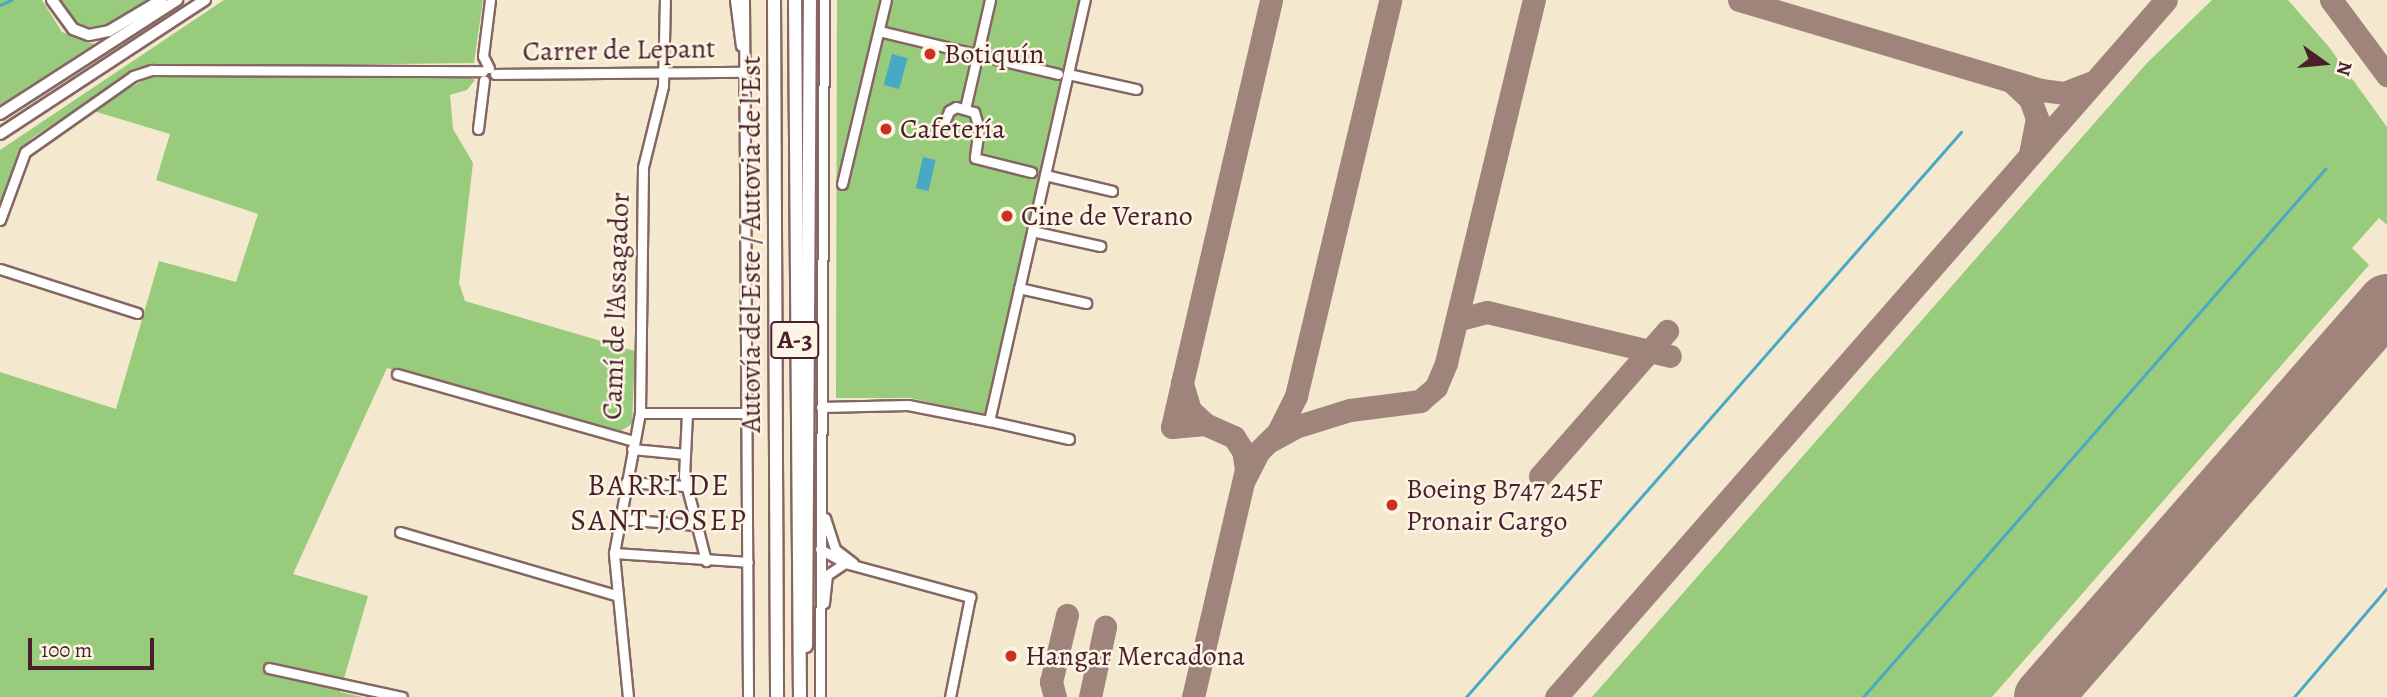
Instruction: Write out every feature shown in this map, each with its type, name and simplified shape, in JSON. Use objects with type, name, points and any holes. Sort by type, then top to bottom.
[{"type":"highway","name":"Autovía del Este / Autovia de l'Est","points":[[774,0],[777,697]]},
{"type":"highway","name":"Autovía del Este / Autovia de l'Est","points":[[795,0],[800,697]]},
{"type":"highway","points":[[800,680],[806,653],[810,0]]},
{"type":"main road","points":[[52,1],[73,29],[89,35],[109,31],[160,0]]},
{"type":"main road","points":[[0,114],[177,0]]},
{"type":"main road","points":[[0,134],[205,0]]},
{"type":"street","points":[[478,129],[486,73],[483,56],[490,0]]},
{"type":"street","name":"Camí de l'Assagador","points":[[628,697],[615,595],[614,553],[640,413],[643,167],[664,71],[665,0]]},
{"type":"street","points":[[735,0],[739,44],[744,50]]},
{"type":"street","points":[[744,0],[748,697]]},
{"type":"street","points":[[820,697],[825,0]]},
{"type":"street","points":[[842,184],[886,0]]},
{"type":"street","points":[[965,109],[990,0]]},
{"type":"street","points":[[989,421],[1045,175],[1063,74],[1085,0]]},
{"type":"street","points":[[879,32],[1136,89]]},
{"type":"street","name":"Carrer de Lepant","points":[[0,220],[24,152],[123,83],[152,70],[744,72]]},
{"type":"street","points":[[941,130],[949,111],[965,109],[978,118],[975,158],[1031,172]]},
{"type":"street","points":[[1045,175],[1112,191]]},
{"type":"street","points":[[1032,231],[1100,246]]},
{"type":"street","points":[[0,269],[137,313]]},
{"type":"street","points":[[1019,288],[1086,303]]},
{"type":"street","points":[[397,374],[633,445],[685,454]]},
{"type":"street","points":[[821,407],[908,405],[1069,439]]},
{"type":"street","points":[[640,413],[746,413]]},
{"type":"street","points":[[687,413],[685,486],[706,561]]},
{"type":"street","points":[[821,463],[827,532],[835,549],[850,564]]},
{"type":"street","points":[[626,482],[685,486]]},
{"type":"street","points":[[620,519],[697,525]]},
{"type":"street","points":[[401,532],[615,595]]},
{"type":"street","points":[[820,549],[850,564],[970,597],[950,697]]},
{"type":"street","points":[[614,553],[748,562]]},
{"type":"street","points":[[820,629],[827,575],[850,564]]},
{"type":"street","points":[[269,668],[402,697]]},
{"type":"green space","points":[[0,0],[42,0],[62,32],[94,44],[0,105]]},
{"type":"green space","points":[[58,0],[149,0],[108,27],[96,29],[73,23]]},
{"type":"green space","points":[[224,0],[483,0],[474,63],[140,67],[32,138],[19,153],[0,208],[0,150]]},
{"type":"green space","points":[[837,0],[1081,0],[985,415],[910,398],[836,398]]},
{"type":"green space","points":[[2212,0],[2288,0],[2329,47],[2387,127],[2387,225],[2379,218],[2352,248],[2369,265],[1992,697],[1592,697],[2147,63]]},
{"type":"green space","points":[[453,73],[475,80],[467,90],[450,95],[453,129],[473,163],[459,283],[465,301],[635,351],[632,424],[616,434],[387,368],[293,574],[368,596],[340,692],[362,697],[0,697],[0,372],[116,409],[159,261],[236,282],[258,214],[156,180],[170,134],[90,110],[153,75]]},
{"type":"water","points":[[892,54],[907,58],[899,89],[884,85]]},
{"type":"water","points":[[923,157],[936,160],[928,191],[916,188]]},
{"type":"waterway","points":[[0,5],[11,0]]},
{"type":"waterway","points":[[1466,697],[1961,132]]},
{"type":"waterway","points":[[1863,697],[2325,169]]},
{"type":"waterway","points":[[2294,697],[2387,588]]},
{"type":"taxiway","points":[[1193,697],[1246,469],[1243,451],[1234,437],[1205,424],[1190,410],[1182,383],[1271,0]]},
{"type":"taxiway","points":[[1245,478],[1259,451],[1278,432],[1296,396],[1390,0]]},
{"type":"taxiway","points":[[1272,440],[1295,427],[1350,410],[1420,401],[1436,387],[1446,363],[1534,0]]},
{"type":"taxiway","points":[[1739,0],[2041,90],[2064,93],[2092,82]]},
{"type":"taxiway","points":[[1556,697],[2166,0]]},
{"type":"taxiway","points":[[2331,0],[2387,75]]},
{"type":"taxiway","points":[[2012,82],[2030,99],[2037,118],[2030,153]]},
{"type":"taxiway","points":[[1457,320],[1487,312],[1670,356]]},
{"type":"taxiway","points":[[1540,476],[1667,331]]},
{"type":"taxiway","points":[[1181,388],[1172,427],[1205,424]]},
{"type":"taxiway","points":[[1055,697],[1051,682],[1067,615]]},
{"type":"taxiway","points":[[1090,697],[1105,627]]},
{"type":"runway","points":[[2043,697],[2387,303]]},
{"type":"place","name":"Botiquín","points":[[930,54]]},
{"type":"place","name":"Cafetería","points":[[886,129]]},
{"type":"place","name":"Cine de Verano","points":[[1007,216]]},
{"type":"place","name":"Boeing B747 245F Pronair Cargo","points":[[1392,505]]},
{"type":"place","name":"Hangar Mercadona","points":[[1011,656]]},
{"type":"district","name":"BARRI DE SANT JOSEP","points":[[659,502]]}]
